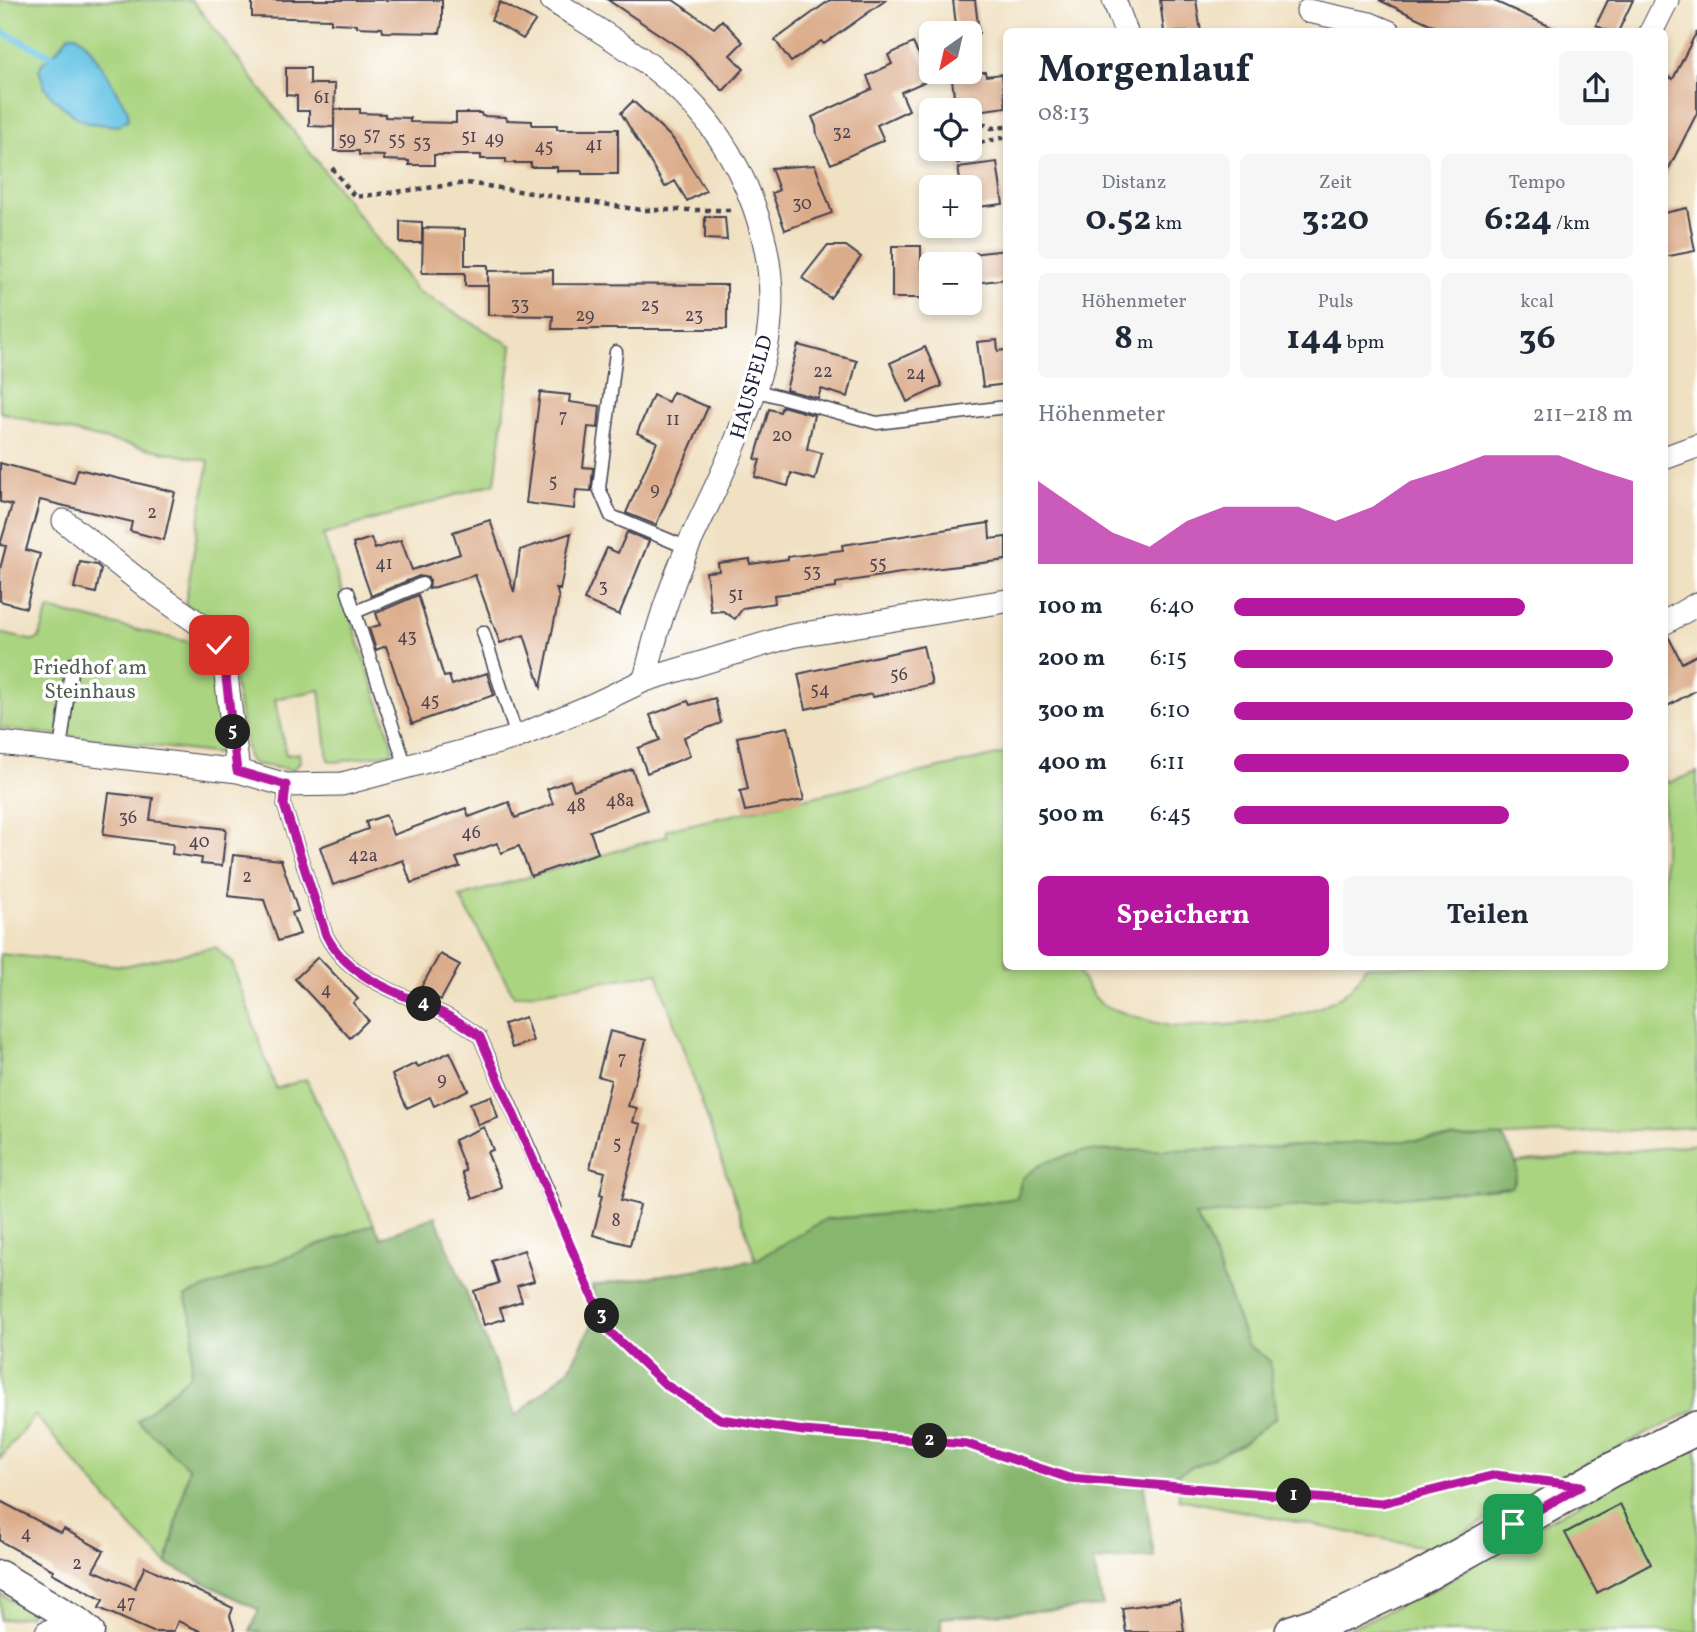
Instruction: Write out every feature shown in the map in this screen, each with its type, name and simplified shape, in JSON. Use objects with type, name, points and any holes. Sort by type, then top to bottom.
[{"type":"main road","points":[[1292,1632],[1345,1614],[1416,1580],[1581,1486],[1697,1428]]},
{"type":"street","name":"HAUSFELD","points":[[552,0],[669,81],[708,120],[729,150],[756,210],[769,270],[769,314],[765,351],[754,390],[739,435],[688,548],[654,637],[645,680]]},
{"type":"street","points":[[1114,0],[1124,28]]},
{"type":"street","points":[[1653,28],[1667,0]]},
{"type":"street","points":[[1308,11],[1380,28]]},
{"type":"street","points":[[1668,457],[1697,446]]},
{"type":"street","points":[[64,521],[152,591],[211,632],[224,660],[237,771]]},
{"type":"street","points":[[0,743],[237,771],[286,785],[342,784],[517,737],[645,680],[791,636],[1003,601]]},
{"type":"street","points":[[1668,621],[1697,604]]},
{"type":"street","points":[[0,1575],[84,1627]]},
{"type":"street","points":[[47,1632],[84,1627]]},
{"type":"lane","points":[[617,352],[599,488],[611,516],[688,548]]},
{"type":"lane","points":[[754,390],[877,423],[1003,407]]},
{"type":"lane","points":[[355,612],[422,584]]},
{"type":"lane","points":[[348,592],[406,767]]},
{"type":"lane","points":[[483,632],[517,737]]},
{"type":"lane","points":[[61,750],[72,664]]},
{"type":"lane","points":[[286,785],[284,805],[326,935],[334,951],[351,967],[374,982],[445,1014],[480,1037],[555,1208]]},
{"type":"path","points":[[982,123],[991,128],[1003,127]]},
{"type":"path","points":[[982,142],[1003,138]]},
{"type":"path","points":[[958,161],[959,170]]},
{"type":"path","points":[[332,168],[355,197],[467,183],[642,210],[756,210]]},
{"type":"path","points":[[555,1208],[593,1298],[611,1333],[666,1385],[720,1419],[804,1431],[967,1444],[1069,1478],[1266,1494],[1382,1503],[1495,1475],[1581,1486]]},
{"type":"green space","points":[[0,0],[192,0],[417,291],[512,346],[495,483],[323,535],[392,742],[392,753],[335,762],[328,760],[320,690],[275,699],[286,755],[299,753],[300,762],[293,770],[253,764],[248,757],[225,631],[185,604],[209,461],[93,437],[0,412]]},
{"type":"green space","name":"Friedhof am Steinhaus","points":[[49,609],[210,647],[228,755],[0,728],[0,633],[34,641],[39,638]]},
{"type":"green space","points":[[1003,754],[1003,970],[1078,970],[1103,1005],[1164,1025],[1178,1027],[1244,1024],[1318,1008],[1339,997],[1355,983],[1363,970],[1668,970],[1668,783],[1697,772],[1697,1127],[1243,1149],[1083,1151],[1017,1198],[917,1212],[826,1219],[756,1260],[657,973],[514,996],[460,897],[667,836],[666,830]]},
{"type":"green space","points":[[215,947],[232,963],[276,1089],[306,1079],[374,1224],[185,1296],[194,1326],[190,1375],[138,1421],[189,1467],[167,1564],[132,1528],[35,1415],[0,1459],[0,954],[124,966]]},
{"type":"green space","points":[[1502,1136],[1517,1167],[1511,1187],[1195,1216],[1210,1244],[1247,1344],[1270,1361],[1276,1417],[1242,1444],[1144,1486],[1154,1557],[1093,1561],[1103,1606],[941,1618],[941,1632],[250,1632],[259,1610],[167,1564],[189,1468],[138,1421],[190,1375],[194,1326],[185,1296],[374,1224],[381,1238],[435,1216],[516,1416],[569,1369],[596,1317],[592,1286],[756,1260],[826,1219],[926,1211],[1017,1198],[1022,1178],[1043,1163],[1083,1151],[1243,1149]]},
{"type":"green space","points":[[1697,1144],[1697,1409],[1604,1455],[1435,1549],[1179,1499],[1179,1473],[1242,1444],[1270,1361],[1247,1344],[1210,1244],[1194,1215],[1510,1187],[1515,1181],[1517,1163]]},
{"type":"green space","points":[[1697,1448],[1697,1632],[1342,1632],[1438,1587],[1522,1535],[1617,1483]]},
{"type":"green space","points":[[0,1594],[29,1609],[30,1616],[0,1620]]},
{"type":"water","points":[[69,35],[76,35],[87,44],[128,111],[128,119],[118,126],[88,123],[77,118],[53,98],[45,87],[39,70],[43,62],[52,56]]},
{"type":"building","points":[[252,0],[442,0],[442,22],[440,33],[383,32],[382,28],[331,23],[331,19],[252,17]]},
{"type":"building","points":[[608,0],[673,0],[714,28],[722,20],[743,42],[730,55],[744,69],[723,91],[684,51]]},
{"type":"building","points":[[830,0],[886,0],[824,44],[821,41],[791,62],[775,40]]},
{"type":"building","points":[[953,0],[975,0],[978,21],[956,21]]},
{"type":"building","points":[[1160,0],[1196,0],[1200,28],[1164,28]]},
{"type":"building","points":[[1379,0],[1492,0],[1553,28],[1438,28]]},
{"type":"building","points":[[1608,0],[1633,0],[1620,28],[1602,28],[1596,25]]},
{"type":"building","points":[[500,2],[535,21],[523,39],[491,20]]},
{"type":"building","points":[[1697,31],[1697,113],[1668,170],[1668,81],[1670,77],[1673,79]]},
{"type":"building","points":[[913,43],[919,55],[919,84],[901,92],[909,110],[877,125],[884,140],[831,164],[817,135],[812,117],[872,89],[867,76],[892,64],[888,55]]},
{"type":"building","points":[[286,68],[310,68],[310,84],[335,84],[334,127],[309,126],[309,111],[297,111],[297,96],[286,95]]},
{"type":"building","points":[[982,72],[985,72],[986,76],[1002,74],[1003,107],[982,110],[982,98],[954,98],[953,84],[982,84]]},
{"type":"building","points":[[633,101],[673,139],[706,191],[687,201],[675,181],[665,187],[621,113]]},
{"type":"building","points":[[334,109],[360,109],[360,113],[410,118],[410,122],[456,123],[456,113],[481,113],[482,116],[506,117],[507,120],[532,121],[532,125],[557,125],[557,129],[618,129],[618,174],[557,171],[557,167],[531,167],[531,163],[506,163],[506,159],[481,159],[481,155],[434,155],[434,165],[409,165],[409,161],[384,160],[384,156],[359,155],[359,151],[334,151]]},
{"type":"building","points":[[997,162],[1003,204],[982,207],[982,175],[959,175],[958,167]]},
{"type":"building","points":[[815,165],[832,213],[785,230],[772,193],[779,190],[771,168]]},
{"type":"building","points":[[1687,208],[1695,251],[1668,256],[1668,212]]},
{"type":"building","points":[[705,217],[725,217],[727,240],[705,239]]},
{"type":"building","points":[[400,221],[422,222],[422,243],[400,243]]},
{"type":"building","points":[[423,228],[465,229],[465,265],[488,265],[488,271],[553,270],[553,284],[727,285],[727,329],[552,329],[553,316],[488,315],[488,286],[465,286],[465,273],[422,273]]},
{"type":"building","points":[[827,246],[846,246],[861,257],[830,298],[802,278]]},
{"type":"building","points":[[892,246],[921,246],[919,298],[892,298]]},
{"type":"building","points":[[1003,250],[1003,279],[982,282],[982,253]]},
{"type":"building","points":[[997,340],[998,351],[1003,350],[1003,384],[983,387],[977,342]]},
{"type":"building","points":[[798,345],[857,361],[848,397],[821,389],[818,398],[786,390]]},
{"type":"building","points":[[925,347],[942,386],[907,402],[890,363]]},
{"type":"building","points":[[540,392],[570,395],[569,402],[600,406],[598,428],[588,427],[583,467],[593,468],[591,491],[576,490],[574,509],[526,503]]},
{"type":"building","points":[[673,392],[708,407],[656,525],[626,513],[657,442],[637,433],[653,395],[668,402]]},
{"type":"building","points":[[782,406],[814,415],[807,449],[822,453],[815,480],[791,473],[788,486],[755,477],[760,460],[755,459],[769,409],[780,412]]},
{"type":"building","points":[[0,463],[74,483],[78,469],[175,492],[164,540],[130,531],[132,522],[40,500],[26,550],[40,554],[26,608],[0,601],[0,569],[6,546],[0,545],[12,505],[0,502]]},
{"type":"building","points":[[490,520],[514,592],[520,550],[571,533],[560,590],[556,588],[559,598],[541,687],[524,635],[500,643],[475,575],[429,589],[428,578],[419,576],[371,596],[353,544],[371,538],[375,549],[401,540],[412,570],[460,554],[453,532]]},
{"type":"building","points":[[989,523],[990,539],[1003,537],[1003,560],[901,573],[836,583],[836,588],[774,595],[775,603],[743,608],[735,619],[723,611],[711,612],[706,572],[719,571],[718,563],[750,559],[750,564],[788,559],[843,550],[842,545]]},
{"type":"building","points":[[627,532],[649,541],[619,615],[584,600],[607,548],[618,553]]},
{"type":"building","points":[[80,562],[97,565],[101,569],[96,593],[74,588]]},
{"type":"building","points":[[418,595],[444,677],[449,676],[452,685],[487,673],[494,695],[412,724],[386,646],[376,650],[369,628],[380,625],[376,613]]},
{"type":"building","points":[[1668,636],[1682,663],[1697,655],[1697,690],[1668,706]]},
{"type":"building","points":[[923,646],[932,684],[806,709],[798,674]]},
{"type":"building","points":[[715,698],[721,723],[684,737],[690,756],[647,773],[638,748],[660,740],[650,715],[688,701],[690,705]]},
{"type":"building","points":[[788,727],[804,800],[745,811],[740,791],[748,789],[737,737]]},
{"type":"building","points":[[632,769],[647,810],[590,831],[598,853],[531,876],[519,846],[501,853],[497,843],[456,858],[460,867],[411,883],[403,860],[333,885],[320,847],[368,829],[366,822],[386,815],[393,835],[466,808],[469,817],[509,802],[515,818],[553,804],[547,789],[570,780],[574,790]]},
{"type":"building","points":[[109,793],[153,798],[150,820],[226,829],[222,866],[201,864],[202,858],[172,854],[173,844],[103,835]]},
{"type":"building","points":[[233,855],[281,860],[298,911],[292,913],[300,934],[278,941],[264,900],[228,896]]},
{"type":"building","points":[[440,954],[460,965],[441,1000],[420,989]]},
{"type":"building","points":[[318,957],[358,999],[353,1003],[368,1020],[350,1038],[295,979]]},
{"type":"building","points":[[525,1017],[533,1041],[512,1048],[504,1024]]},
{"type":"building","points":[[610,1031],[646,1040],[628,1106],[637,1108],[633,1122],[641,1124],[621,1200],[640,1205],[630,1245],[593,1235],[603,1195],[600,1194],[605,1172],[590,1168],[611,1080],[598,1076]]},
{"type":"building","points":[[450,1052],[468,1090],[434,1106],[430,1097],[407,1108],[392,1075],[416,1063],[418,1067]]},
{"type":"building","points":[[491,1096],[498,1118],[478,1125],[470,1103]]},
{"type":"building","points":[[484,1127],[493,1150],[487,1152],[502,1188],[473,1199],[462,1172],[466,1171],[454,1140]]},
{"type":"building","points":[[524,1250],[534,1281],[517,1286],[522,1301],[500,1308],[504,1319],[484,1325],[474,1291],[499,1283],[492,1261]]},
{"type":"building","points":[[0,1501],[61,1533],[64,1529],[104,1551],[93,1570],[135,1588],[145,1566],[233,1608],[230,1616],[235,1632],[202,1632],[178,1621],[173,1632],[153,1632],[99,1608],[103,1600],[0,1541]]},
{"type":"building","points":[[1620,1504],[1651,1564],[1597,1593],[1565,1533]]},
{"type":"building","points":[[1180,1600],[1184,1632],[1126,1632],[1122,1608]]},
{"type":"waterway","points":[[0,31],[52,56]]},
{"type":"route","points":[[219,645],[228,681],[237,771],[286,785],[284,805],[326,935],[334,951],[351,967],[374,982],[445,1014],[480,1037],[593,1298],[611,1333],[666,1385],[720,1419],[804,1431],[967,1444],[1069,1478],[1382,1503],[1495,1475],[1581,1486],[1513,1524]]}]
